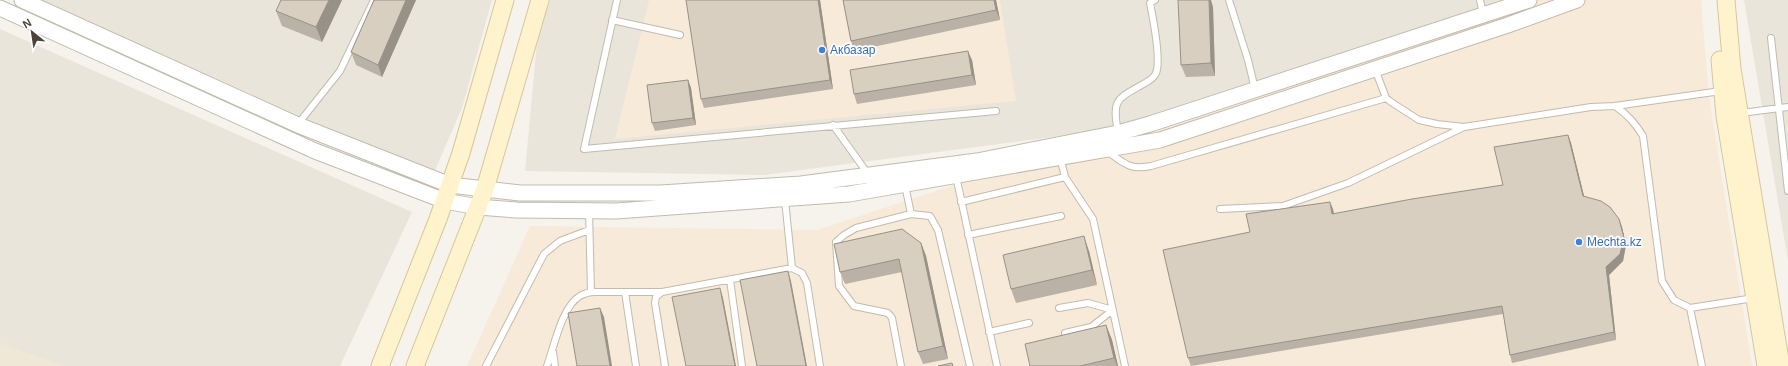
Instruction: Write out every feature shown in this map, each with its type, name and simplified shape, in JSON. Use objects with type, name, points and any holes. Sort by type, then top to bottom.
[{"type":"main road","points":[[380,366],[445,201],[461,153],[505,0]]},
{"type":"main road","points":[[415,366],[485,189],[540,0]]},
{"type":"main road","points":[[1714,0],[1725,116],[1766,366]]},
{"type":"main road","points":[[1726,0],[1732,69],[1781,366]]},
{"type":"street","points":[[22,0],[298,125],[450,185],[520,193],[661,193],[801,184],[977,161],[1118,133],[1256,91],[1529,0]]},
{"type":"street","points":[[0,8],[315,151],[445,201],[478,207],[516,210],[616,211],[849,194],[1160,140],[1577,0]]},
{"type":"lane","points":[[298,125],[340,71],[374,0]]},
{"type":"lane","points":[[617,0],[584,149],[996,111]]},
{"type":"lane","points":[[1118,133],[1115,112],[1116,104],[1123,96],[1150,80],[1156,74],[1158,62],[1150,3],[1155,0]]},
{"type":"lane","points":[[1230,0],[1256,91]]},
{"type":"lane","points":[[1480,0],[1483,16]]},
{"type":"lane","points":[[612,20],[680,35]]},
{"type":"lane","points":[[1770,38],[1788,191]]},
{"type":"lane","points":[[1375,69],[1386,98],[1419,120],[1464,127],[1592,107],[1615,106],[1723,91]]},
{"type":"lane","points":[[1105,150],[1128,166],[1137,168],[1151,166],[1386,98]]},
{"type":"lane","points":[[1615,106],[1630,117],[1643,136],[1662,281],[1674,300],[1690,308],[1755,298]]},
{"type":"lane","points":[[1739,114],[1788,107]]},
{"type":"lane","points":[[833,125],[868,175]]},
{"type":"lane","points":[[1220,209],[1283,206],[1348,183],[1464,127]]},
{"type":"lane","points":[[1060,157],[1065,177],[1093,219],[1125,366]]},
{"type":"lane","points":[[955,176],[997,366]]},
{"type":"lane","points":[[961,202],[1065,177]]},
{"type":"lane","points":[[905,184],[911,214]]},
{"type":"lane","points":[[785,198],[792,268]]},
{"type":"lane","points":[[589,211],[591,292]]},
{"type":"lane","points":[[901,366],[892,318],[888,313],[854,306],[839,286],[836,242],[844,234],[856,228],[911,214],[930,216],[938,230],[970,366]]},
{"type":"lane","points":[[968,235],[1061,216]]},
{"type":"lane","points":[[486,366],[544,254],[560,241],[589,230]]},
{"type":"lane","points":[[547,366],[566,312],[579,296],[591,292],[662,292],[792,268],[802,273],[807,283],[820,366]]},
{"type":"lane","points":[[730,280],[742,366]]},
{"type":"lane","points":[[625,292],[636,366]]},
{"type":"lane","points":[[662,292],[656,297],[655,303],[665,366]]},
{"type":"lane","points":[[1059,308],[1088,303],[1113,310]]},
{"type":"lane","points":[[1690,308],[1702,366]]},
{"type":"lane","points":[[1065,333],[1091,327],[1113,310]]},
{"type":"lane","points":[[989,332],[1029,322]]},
{"type":"lane","points":[[552,350],[555,366]]},
{"type":"shaded area","points":[[38,0],[492,0],[462,108],[433,175]]},
{"type":"shaded area","points":[[541,0],[1675,0],[1684,54],[764,175],[525,171]]},
{"type":"shaded area","name":"Акбазар","points":[[649,0],[1000,0],[1016,101],[615,139]]},
{"type":"shaded area","points":[[1517,0],[1701,0],[1709,97],[1752,366],[467,366],[530,226],[817,230]]},
{"type":"shaded area","points":[[1744,0],[1788,0],[1788,261]]},
{"type":"shaded area","points":[[0,29],[412,212],[340,366],[0,366]]},
{"type":"shaded area","points":[[0,343],[64,366],[0,366]]},
{"type":"building","points":[[281,0],[329,0],[316,27],[276,11]]},
{"type":"building","points":[[374,0],[406,0],[378,65],[351,52]]},
{"type":"building","points":[[686,0],[818,0],[830,80],[701,99]]},
{"type":"building","points":[[843,0],[994,0],[996,10],[851,41]]},
{"type":"building","points":[[1178,0],[1209,0],[1211,63],[1181,65]]},
{"type":"building","points":[[968,51],[972,75],[854,94],[850,70]]},
{"type":"building","points":[[688,80],[693,118],[652,123],[647,85]]},
{"type":"building","points":[[1568,135],[1583,196],[1601,201],[1610,207],[1619,219],[1624,238],[1620,254],[1606,267],[1614,332],[1510,355],[1502,306],[1188,358],[1163,250],[1250,232],[1246,214],[1330,202],[1332,214],[1412,199],[1503,185],[1494,147]]},
{"type":"building","points":[[902,229],[921,243],[943,346],[918,352],[899,259],[840,272],[834,244]]},
{"type":"building","points":[[1084,236],[1092,270],[1011,289],[1003,255]]},
{"type":"building","points":[[788,271],[806,366],[757,366],[740,280]]},
{"type":"building","points":[[720,288],[735,366],[686,366],[672,297]]},
{"type":"building","points":[[600,308],[610,366],[577,366],[568,313]]},
{"type":"building","points":[[1106,325],[1114,358],[1080,366],[1030,366],[1025,344]]},
{"type":"building","points":[[952,363],[953,366],[938,366]]},
{"type":"place","name":"Акбазар","points":[[822,50]]},
{"type":"place","name":"Mechta.kz","points":[[1579,242]]}]
